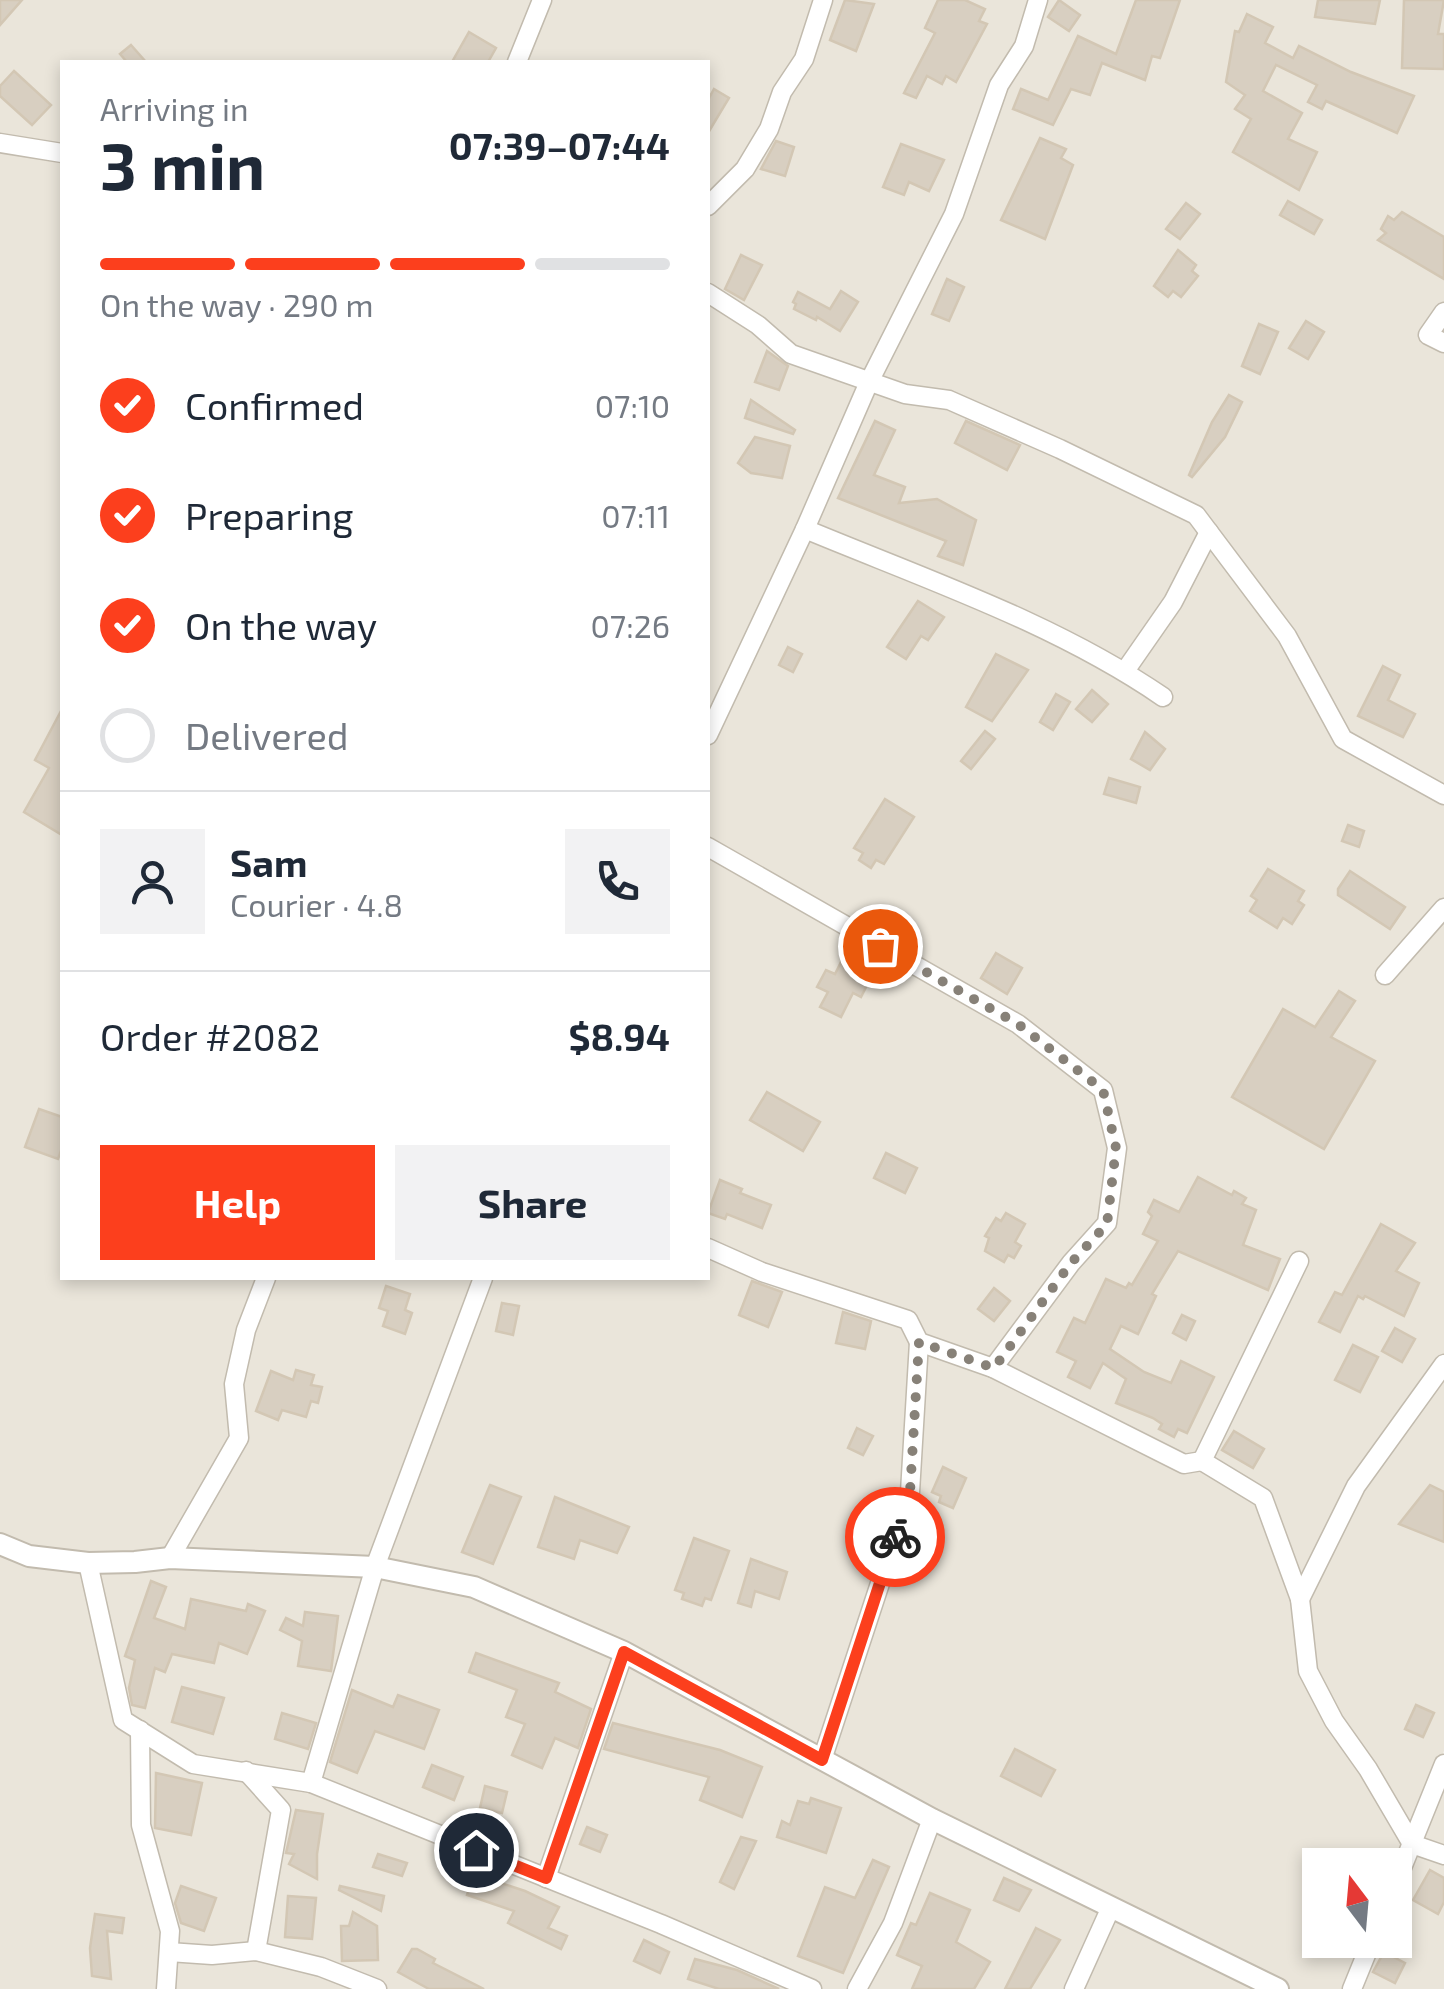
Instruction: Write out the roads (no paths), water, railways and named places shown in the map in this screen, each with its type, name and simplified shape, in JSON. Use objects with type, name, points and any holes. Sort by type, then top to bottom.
[{"type":"street","points":[[518,60],[542,0]]},
{"type":"street","points":[[710,204],[744,169],[769,129],[782,92],[804,59],[823,0]]},
{"type":"street","points":[[710,732],[869,382],[954,214],[999,86],[1024,46],[1038,0]]},
{"type":"street","points":[[0,143],[60,154]]},
{"type":"street","points":[[710,293],[758,325],[791,354],[905,394],[949,400],[1196,515],[1287,636],[1343,739],[1444,795]]},
{"type":"street","points":[[1444,312],[1428,336],[1444,343]]},
{"type":"street","points":[[805,529],[982,602],[1125,670],[1163,697]]},
{"type":"street","points":[[1125,670],[1173,602],[1209,532]]},
{"type":"street","points":[[710,848],[1018,1024],[1103,1090],[1116,1148],[1107,1224],[1071,1263],[994,1368]]},
{"type":"street","points":[[1386,974],[1444,908]]},
{"type":"street","points":[[710,1249],[762,1272],[908,1320],[919,1342],[910,1492],[822,1760]]},
{"type":"street","points":[[1202,1461],[1299,1261]]},
{"type":"street","points":[[170,1558],[239,1438],[234,1384],[246,1330],[265,1280]]},
{"type":"street","points":[[311,1782],[375,1567],[482,1280]]},
{"type":"street","points":[[919,1342],[994,1368],[1184,1464],[1202,1461],[1263,1498],[1300,1599],[1308,1671],[1334,1721],[1368,1769],[1412,1844],[1444,1855]]},
{"type":"street","points":[[1300,1599],[1356,1486],[1444,1364]]},
{"type":"street","points":[[0,1544],[28,1556],[88,1563],[170,1558],[375,1567],[474,1587],[624,1652],[932,1819],[1278,1989]]},
{"type":"street","points":[[88,1563],[123,1720],[194,1764],[311,1782],[812,1989]]},
{"type":"street","points":[[546,1878],[624,1652]]},
{"type":"street","points":[[140,1730],[141,1824],[170,1931],[166,1989]]},
{"type":"street","points":[[1410,1848],[1444,1764]]},
{"type":"street","points":[[246,1770],[281,1810],[256,1951]]},
{"type":"street","points":[[857,1989],[894,1924],[932,1819]]},
{"type":"street","points":[[1074,1989],[1111,1906]]},
{"type":"street","points":[[169,1952],[256,1951],[321,1967],[377,1989]]},
{"type":"street","points":[[1352,1989],[1365,1958]]},
{"type":"street","points":[[321,1967],[323,1989]]}]
